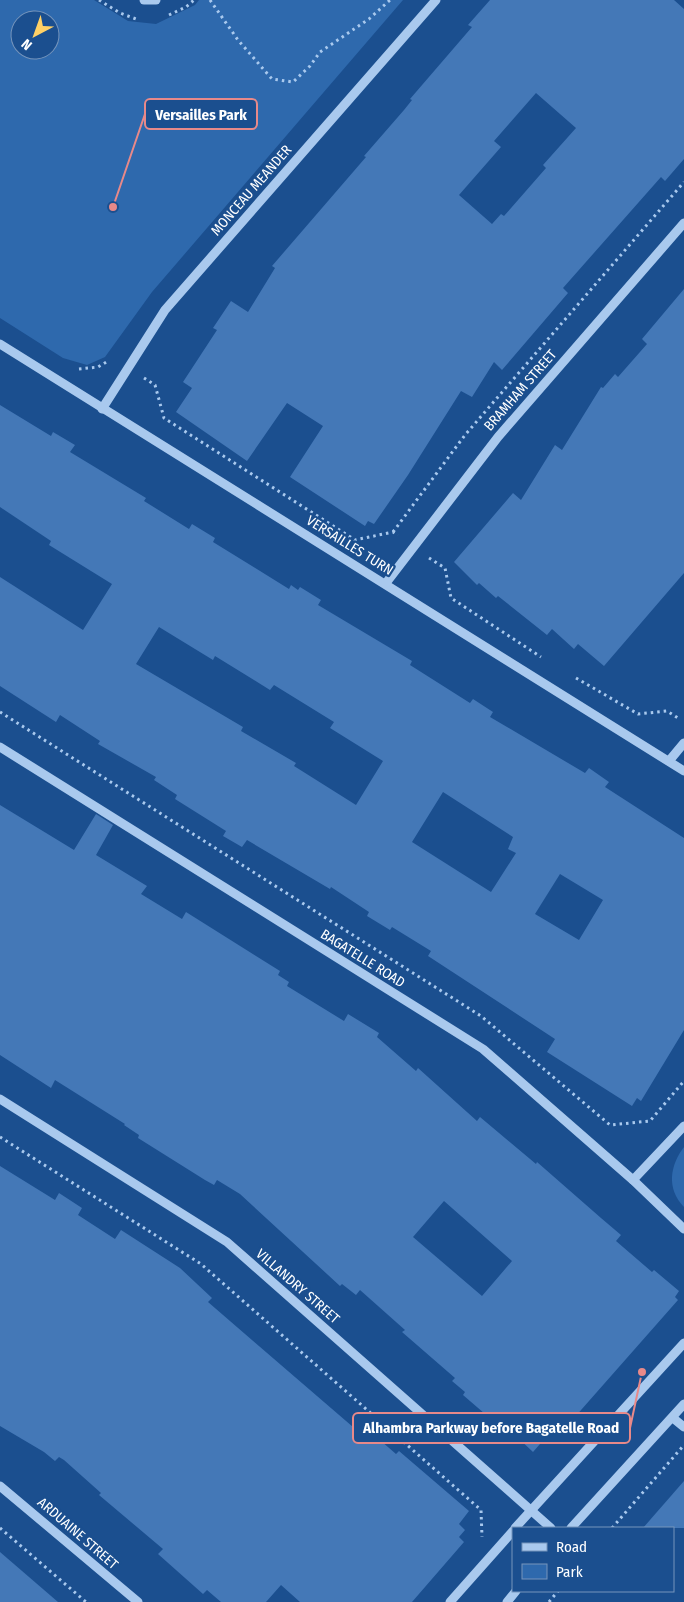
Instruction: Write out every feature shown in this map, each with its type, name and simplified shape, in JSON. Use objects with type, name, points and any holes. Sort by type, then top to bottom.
[{"type":"street","points":[[144,0],[156,0]]},
{"type":"street","name":"MONCEAU MEANDER","points":[[102,409],[164,310],[436,0]]},
{"type":"street","name":"BRAMHAM STREET","points":[[386,583],[498,437],[684,223]]},
{"type":"street","name":"VERSAILLES TURN","points":[[0,344],[102,409],[386,583],[684,771]]},
{"type":"street","points":[[669,761],[684,743]]},
{"type":"street","name":"BAGATELLE ROAD","points":[[0,747],[483,1049],[633,1180],[684,1229]]},
{"type":"street","name":"VILLANDRY STREET","points":[[0,1099],[227,1242],[551,1527]]},
{"type":"street","points":[[633,1180],[684,1126]]},
{"type":"street","points":[[517,1527],[684,1343]]},
{"type":"street","points":[[572,1527],[684,1404]]},
{"type":"street","points":[[673,1418],[684,1427]]},
{"type":"street","name":"ARDUAINE STREET","points":[[0,1486],[138,1602]]},
{"type":"street","points":[[450,1602],[512,1532]]},
{"type":"street","points":[[507,1602],[515,1592]]},
{"type":"path","points":[[210,0],[238,40],[272,79],[293,82],[310,66],[320,52],[369,19],[390,0]]},
{"type":"path","points":[[77,369],[85,370],[98,367],[112,359],[155,385],[164,418],[355,540],[393,532],[465,435],[684,182]]},
{"type":"path","points":[[393,532],[445,568],[451,598],[548,661]]},
{"type":"path","points":[[572,676],[638,714],[668,711],[678,718]]},
{"type":"path","points":[[0,712],[482,1016],[610,1125],[650,1121],[684,1081]]},
{"type":"path","points":[[0,1137],[201,1264],[481,1510],[483,1546]]},
{"type":"path","points":[[613,1527],[684,1445]]},
{"type":"path","points":[[0,1528],[86,1602]]},
{"type":"path","points":[[549,1602],[557,1592]]},
{"type":"green space","points":[[0,0],[94,0],[128,21],[156,24],[195,5],[199,0],[403,0],[152,292],[105,357],[87,365],[63,358],[0,318]]},
{"type":"green space","points":[[684,1147],[684,1207],[674,1193],[672,1177],[676,1161]]},
{"type":"building","points":[[490,0],[674,0],[684,9],[684,159],[665,181],[661,177],[563,288],[568,293],[502,370],[494,362],[472,397],[461,391],[408,475],[374,524],[368,521],[365,526],[290,477],[323,426],[287,403],[247,461],[176,412],[192,388],[183,382],[217,330],[213,328],[231,301],[248,312],[275,268],[272,266],[366,157],[364,156],[412,100],[410,99],[472,27],[468,25]],"holes":[[[536,93],[576,128],[543,165],[546,168],[504,216],[501,214],[492,224],[459,195],[501,147],[494,141]]]},
{"type":"building","points":[[684,289],[684,573],[604,666],[578,644],[574,649],[552,629],[547,635],[498,596],[496,598],[479,583],[477,585],[454,562],[513,493],[521,500],[555,445],[562,450],[601,387],[603,388],[615,374],[618,377],[647,344],[642,339]]},
{"type":"building","points":[[0,405],[51,436],[53,432],[75,445],[70,452],[146,498],[144,501],[189,529],[192,524],[215,538],[213,542],[289,589],[291,585],[298,590],[300,587],[321,600],[318,605],[412,661],[410,665],[470,703],[473,699],[493,712],[490,717],[585,773],[589,768],[609,782],[605,787],[684,838],[684,1030],[641,1101],[637,1098],[632,1106],[547,1052],[555,1039],[428,956],[431,951],[392,927],[390,930],[367,916],[369,912],[331,887],[330,889],[247,840],[242,847],[223,836],[226,831],[175,799],[177,795],[154,780],[156,777],[98,744],[100,741],[60,715],[56,722],[0,686],[0,577],[83,630],[112,584],[49,545],[51,541],[0,507]],"holes":[[[159,627],[213,660],[215,656],[270,690],[274,685],[334,722],[330,728],[383,761],[356,805],[294,766],[296,763],[241,731],[243,727],[136,664]],[[443,792],[513,837],[508,849],[516,853],[491,892],[412,842]],[[560,874],[603,900],[579,940],[535,914]]]},
{"type":"building","points":[[0,805],[74,850],[96,814],[113,825],[96,855],[147,886],[141,894],[182,919],[186,912],[280,971],[278,975],[289,982],[287,986],[344,1021],[348,1014],[379,1033],[377,1037],[416,1071],[418,1068],[477,1121],[480,1117],[536,1164],[537,1162],[621,1235],[616,1241],[652,1272],[654,1270],[679,1291],[675,1297],[678,1300],[574,1418],[568,1412],[533,1452],[516,1436],[514,1439],[463,1395],[465,1392],[452,1381],[455,1378],[402,1332],[405,1330],[360,1290],[356,1295],[342,1284],[340,1286],[240,1194],[217,1180],[214,1185],[205,1180],[138,1138],[139,1135],[125,1124],[55,1080],[51,1088],[0,1055]],"holes":[[[444,1201],[512,1261],[482,1296],[413,1237]]]},
{"type":"building","points":[[0,1166],[55,1200],[59,1193],[82,1208],[78,1215],[115,1239],[121,1230],[180,1268],[212,1298],[208,1302],[353,1427],[358,1421],[396,1454],[399,1451],[469,1511],[459,1524],[465,1530],[459,1537],[464,1542],[412,1602],[300,1602],[281,1585],[266,1602],[221,1602],[207,1590],[203,1594],[158,1554],[163,1549],[99,1495],[101,1493],[64,1460],[59,1457],[55,1461],[44,1452],[0,1426]]},
{"type":"building","points":[[684,1481],[684,1528],[644,1527]]},
{"type":"building","points":[[0,1552],[58,1602],[0,1602]]},
{"type":"place","name":"Versailles Park","points":[[113,207]]},
{"type":"place","name":"Alhambra Parkway before Bagatelle Road","points":[[642,1372]]}]
